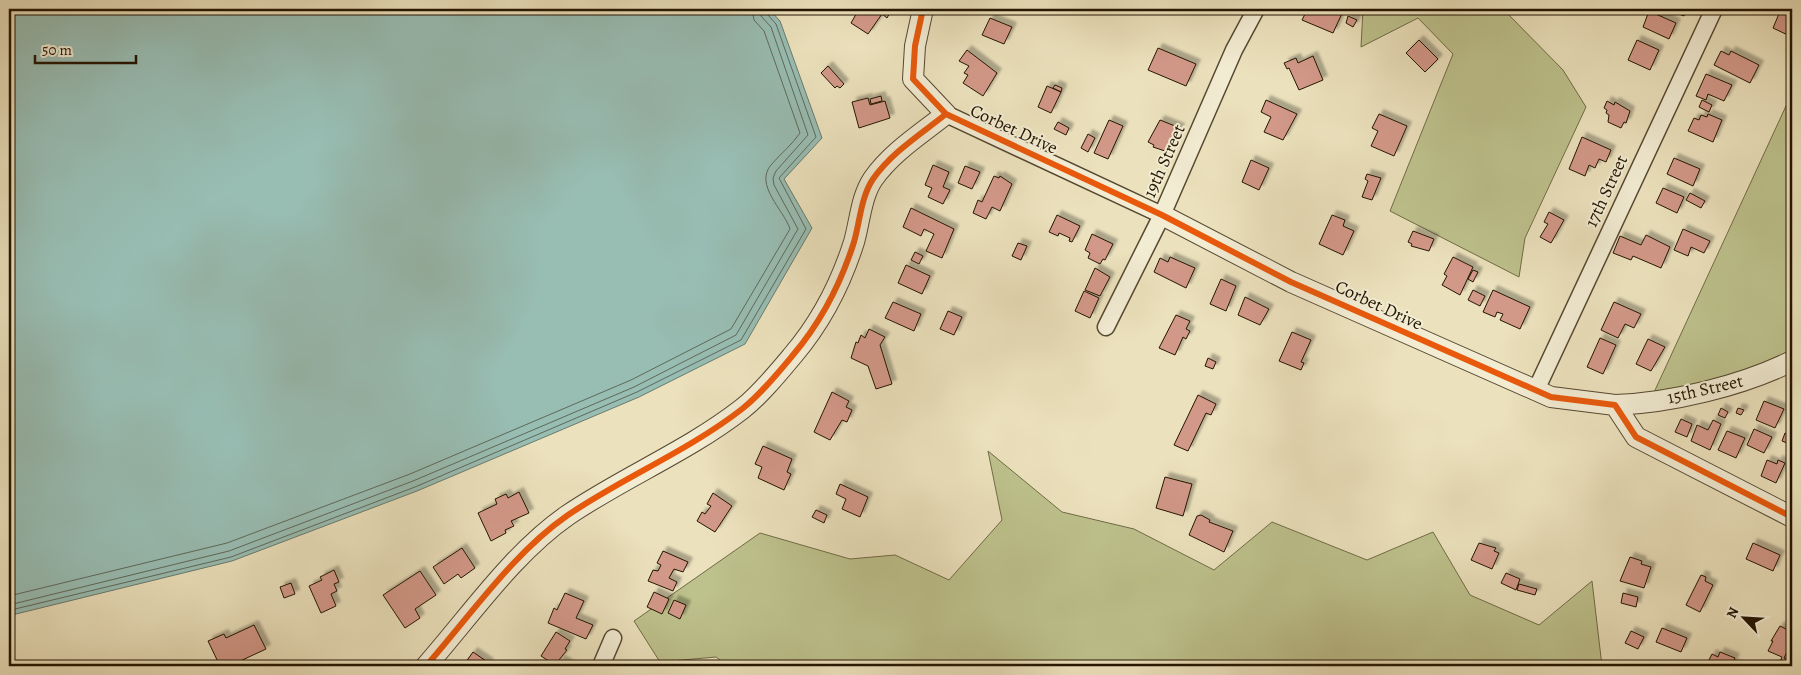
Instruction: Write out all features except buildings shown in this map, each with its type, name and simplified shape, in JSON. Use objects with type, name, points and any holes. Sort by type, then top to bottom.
[{"type":"street","points":[[426,666],[520,557],[546,533],[567,516],[684,448],[743,409],[793,354],[822,316],[843,272],[854,242],[863,200],[872,180],[886,163],[946,114],[913,79],[915,46],[923,9]]},
{"type":"street","name":"19th Street","points":[[1106,327],[1162,215],[1234,50],[1256,9]]},
{"type":"street","name":"17th Street","points":[[1536,390],[1714,9]]},
{"type":"street","name":"Corbet Drive","points":[[946,114],[1162,215],[1290,281],[1551,397],[1614,405]]},
{"type":"street","name":"15th Street","points":[[1614,405],[1636,404],[1722,388],[1792,360]]},
{"type":"street","points":[[1614,405],[1636,437],[1792,517]]},
{"type":"street","points":[[601,666],[613,638]]},
{"type":"green space","points":[[1363,9],[1503,9],[1563,70],[1586,107],[1525,238],[1519,277],[1390,211],[1453,54],[1418,18],[1361,47]]},
{"type":"green space","points":[[1792,93],[1792,361],[1650,401]]},
{"type":"green space","points":[[988,451],[1062,512],[1134,529],[1214,570],[1272,522],[1367,560],[1433,532],[1470,595],[1539,625],[1592,581],[1602,666],[728,666],[716,657],[660,662],[634,621],[760,533],[850,559],[895,555],[949,580],[1002,520]]},
{"type":"water","points":[[9,9],[769,9],[780,21],[822,138],[784,179],[812,228],[745,344],[639,397],[417,491],[232,561],[16,614],[9,618]]},
{"type":"cycle path","points":[[923,9],[915,46],[913,79],[946,114],[1162,215],[1291,282],[1551,397],[1615,405],[1636,437],[1792,517]]},
{"type":"cycle path","points":[[426,666],[493,586],[548,530],[589,501],[700,438],[742,409],[762,391],[813,329],[829,302],[849,257],[863,201],[873,179],[889,160],[946,114]]}]
